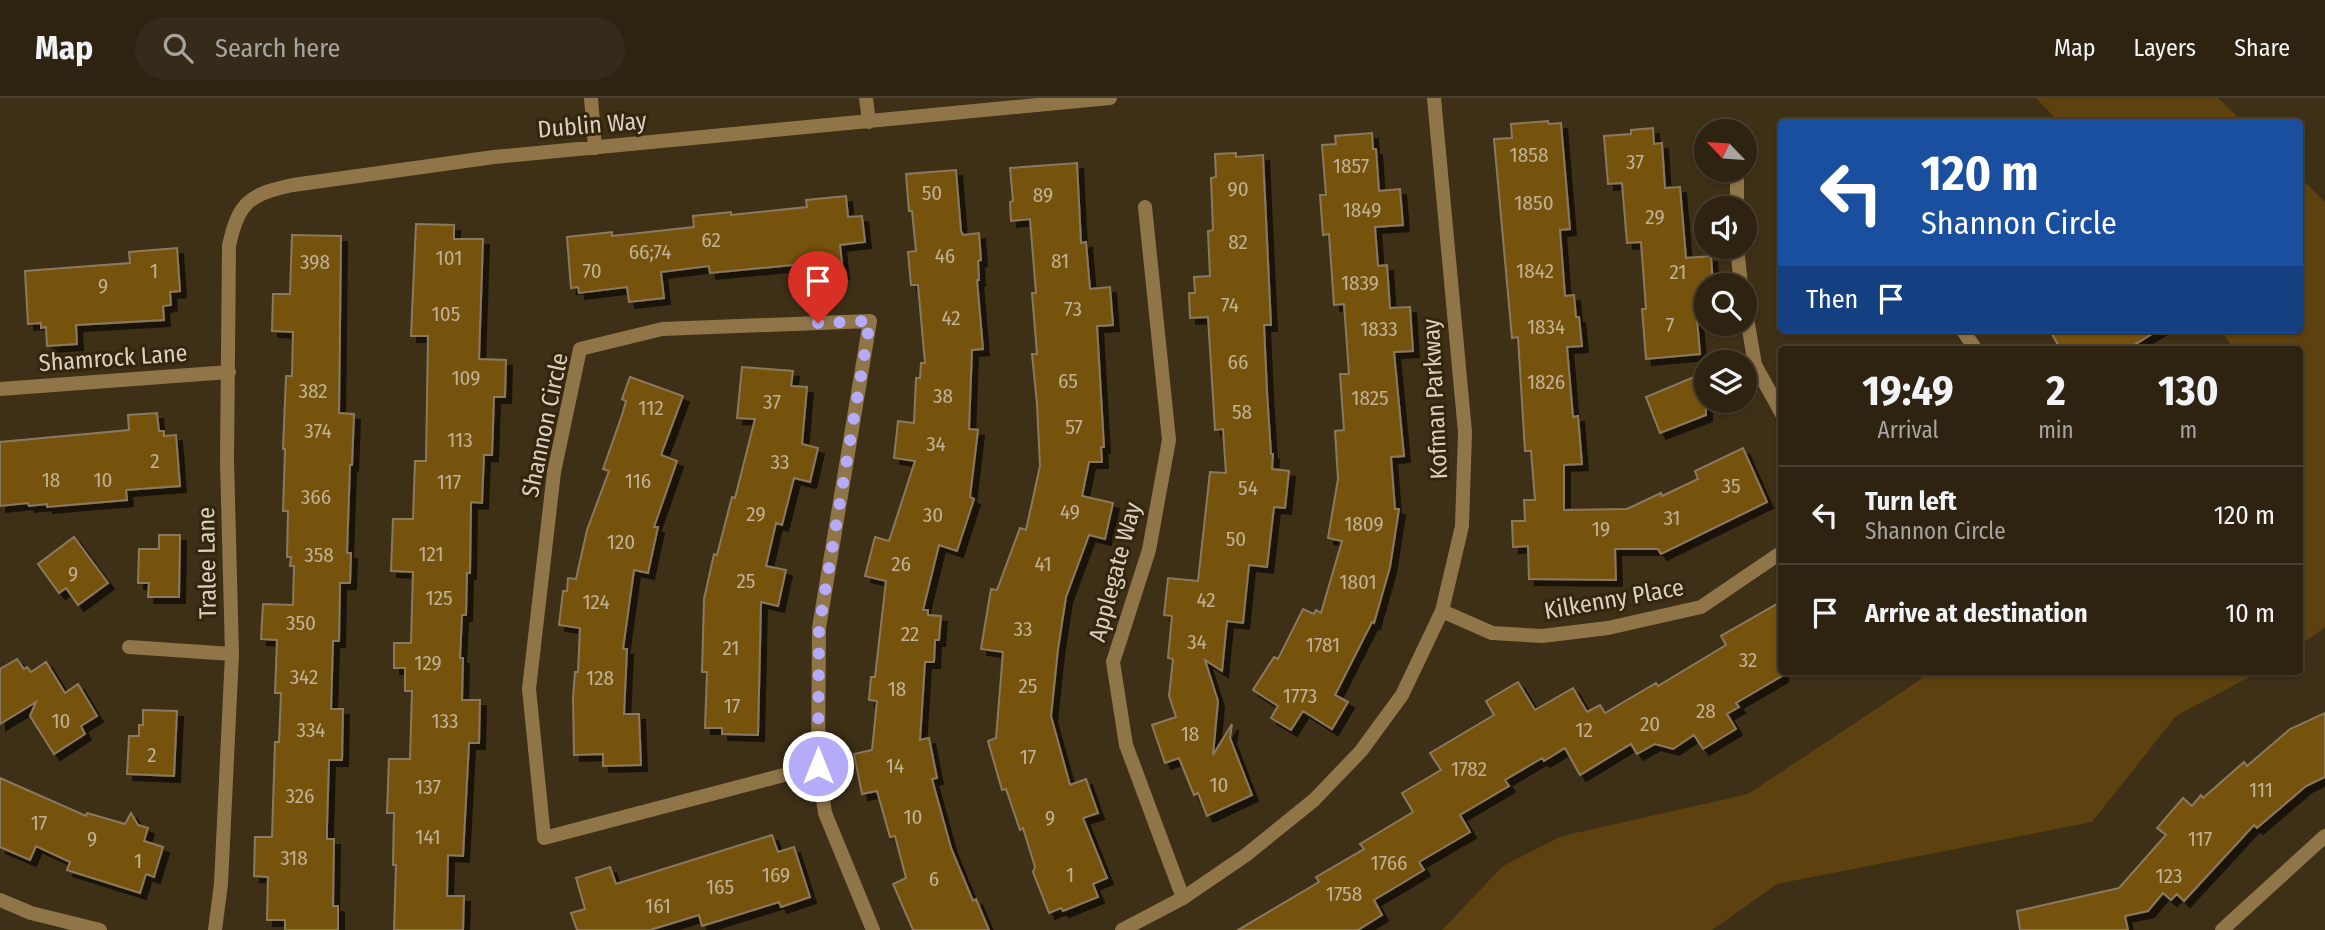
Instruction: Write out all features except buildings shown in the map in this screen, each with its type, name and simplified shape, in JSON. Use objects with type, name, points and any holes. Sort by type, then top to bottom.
[{"type":"street","points":[[591,98],[595,148]]},
{"type":"street","points":[[866,98],[869,122]]},
{"type":"street","name":"Dublin Way","points":[[249,200],[269,190],[365,173],[494,157],[1110,98]]},
{"type":"street","name":"Kofman Parkway","points":[[1122,930],[1183,898],[1246,855],[1314,800],[1361,751],[1402,695],[1442,611],[1462,526],[1465,432],[1434,98]]},
{"type":"street","name":"Tralee Lane","points":[[215,930],[221,884],[232,653],[227,461],[229,246],[234,221],[249,200]]},
{"type":"street","name":"Applegate Way","points":[[1145,207],[1169,440],[1149,550],[1113,662],[1126,745],[1183,898]]},
{"type":"street","name":"Shannon Circle","points":[[818,766],[544,838],[529,690],[554,472],[580,349],[662,329],[870,321],[819,628],[818,766],[825,813],[873,930]]},
{"type":"street","points":[[1750,336],[1755,365],[1778,407]]},
{"type":"street","name":"Shamrock Lane","points":[[0,389],[229,372]]},
{"type":"street","name":"Kilkenny Place","points":[[1442,611],[1492,633],[1542,636],[1608,628],[1700,607],[1778,555]]},
{"type":"street","points":[[129,648],[232,653]]},
{"type":"street","points":[[2222,930],[2325,836]]},
{"type":"street","points":[[0,900],[32,914],[100,930]]},
{"type":"shaded area","points":[[2036,98],[2218,98],[2240,119],[2056,119]]},
{"type":"shaded area","points":[[2303,180],[2325,202],[2325,627],[2303,643],[2303,346],[2231,346],[2223,333],[2303,333]]},
{"type":"shaded area","points":[[1927,675],[2253,675],[2176,716],[2092,822],[1777,884],[1712,930],[1442,930],[1503,866],[1562,836],[1748,794]]},
{"type":"route","points":[[818,323],[870,321],[819,628],[818,766]]}]
